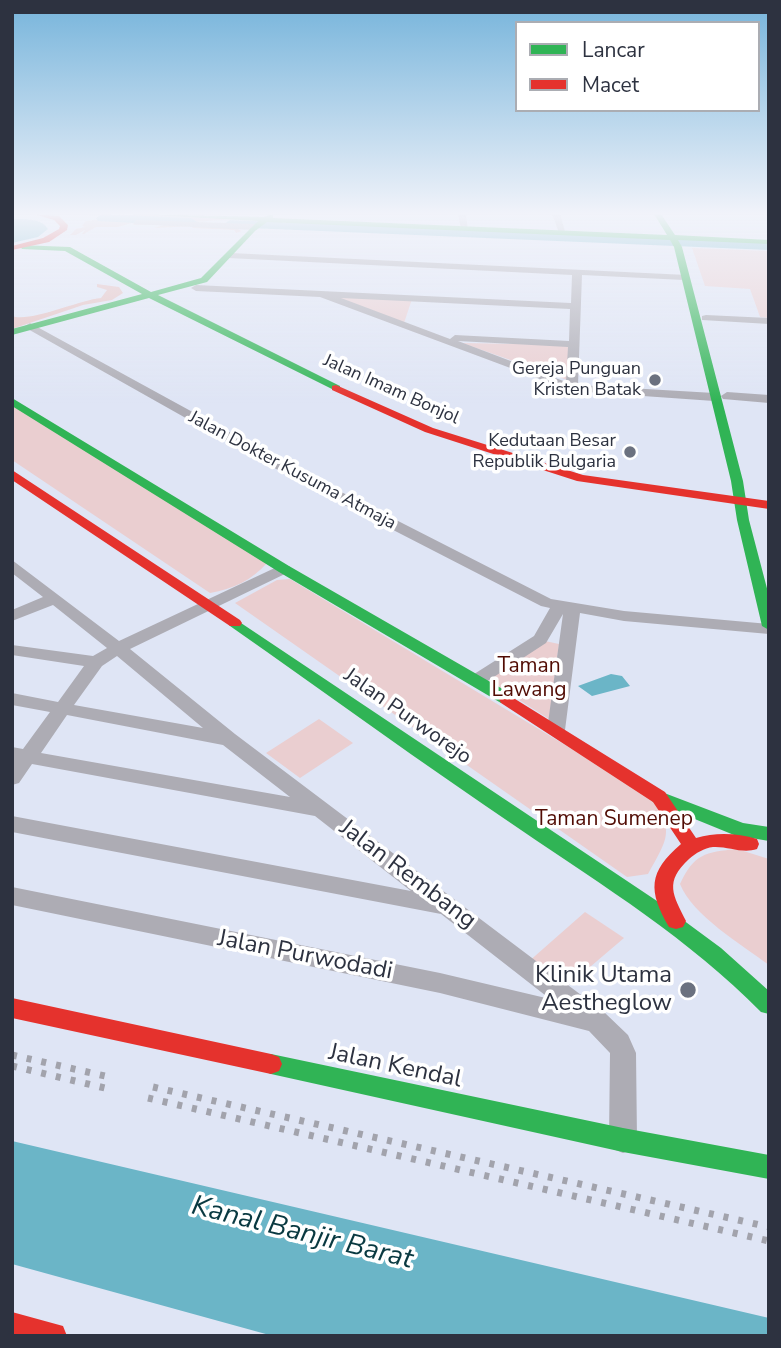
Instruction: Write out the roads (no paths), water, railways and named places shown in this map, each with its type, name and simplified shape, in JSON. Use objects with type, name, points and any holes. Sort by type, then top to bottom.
[{"type":"main road","name":"Jalan Imam Bonjol","points":[[123,277],[319,369],[492,442],[559,461],[640,479],[754,498]]},
{"type":"main road","name":"Jalan Imam Bonjol","points":[[127,277],[320,381],[429,430],[473,446],[581,478],[754,498]]},
{"type":"main road","points":[[12,331],[158,294],[210,277]]},
{"type":"main road","points":[[684,277],[754,498],[769,565]]},
{"type":"main road","points":[[693,277],[706,317],[721,397]]},
{"type":"main road","points":[[158,294],[204,281]]},
{"type":"main road","points":[[12,401],[284,569],[477,680],[659,797],[741,830],[769,834]]},
{"type":"main road","name":"Jalan Purworejo","points":[[12,474],[646,903],[739,973],[769,1005]]},
{"type":"main road","points":[[754,498],[769,628]]},
{"type":"main road","points":[[659,797],[692,846]]},
{"type":"main road","points":[[681,929],[668,911],[662,896],[662,878],[675,858],[692,846],[713,840],[735,841],[769,849]]},
{"type":"main road","points":[[646,903],[662,896]]},
{"type":"main road","name":"Jalan Kendal","points":[[12,1008],[623,1140],[769,1167]]},
{"type":"main road","points":[[12,1326],[53,1336]]},
{"type":"street","points":[[572,388],[577,277]]},
{"type":"street","points":[[204,281],[319,293],[577,306]]},
{"type":"street","points":[[319,293],[572,388],[769,398]]},
{"type":"street","points":[[397,323],[404,297]]},
{"type":"street","points":[[706,317],[769,321]]},
{"type":"street","name":"Jalan Dokter Kusuma Atmaja","points":[[30,326],[299,477],[547,603],[566,608],[769,628]]},
{"type":"street","points":[[438,338],[574,344]]},
{"type":"street","name":"Jalan Rembang","points":[[12,565],[228,739],[596,1021],[619,1043],[623,1053],[623,1140]]},
{"type":"street","points":[[12,778],[20,756],[64,707],[96,662],[118,648],[284,569]]},
{"type":"street","points":[[12,616],[55,598]]},
{"type":"street","points":[[477,680],[540,639],[566,608]]},
{"type":"street","points":[[556,730],[566,642],[566,608]]},
{"type":"street","points":[[540,639],[566,642]]},
{"type":"street","points":[[12,650],[96,662]]},
{"type":"street","points":[[12,699],[228,739]]},
{"type":"street","points":[[20,756],[323,811]]},
{"type":"street","points":[[12,824],[450,907]]},
{"type":"street","name":"Jalan Purwodadi","points":[[12,896],[440,983],[596,1021]]},
{"type":"water","points":[[611,674],[622,676],[630,686],[592,696],[578,686]]},
{"type":"water","name":"Kanal Banjir Barat","points":[[12,1141],[769,1318],[769,1336],[273,1336],[12,1264]]},
{"type":"railway","points":[[12,1055],[114,1078]]},
{"type":"railway","points":[[12,1066],[109,1089]]},
{"type":"railway","points":[[153,1087],[769,1227]]},
{"type":"railway","points":[[148,1098],[769,1241]]},
{"type":"place","name":"Gereja Punguan Kristen Batak","points":[[655,380]]},
{"type":"place","name":"Kedutaan Besar Republik Bulgaria","points":[[630,452]]},
{"type":"place","name":"Klinik Utama Aestheglow","points":[[688,990]]},
{"type":"park label","name":"Taman Lawang","points":[[529,679]]},
{"type":"park label","name":"Taman Sumenep","points":[[614,820]]}]
